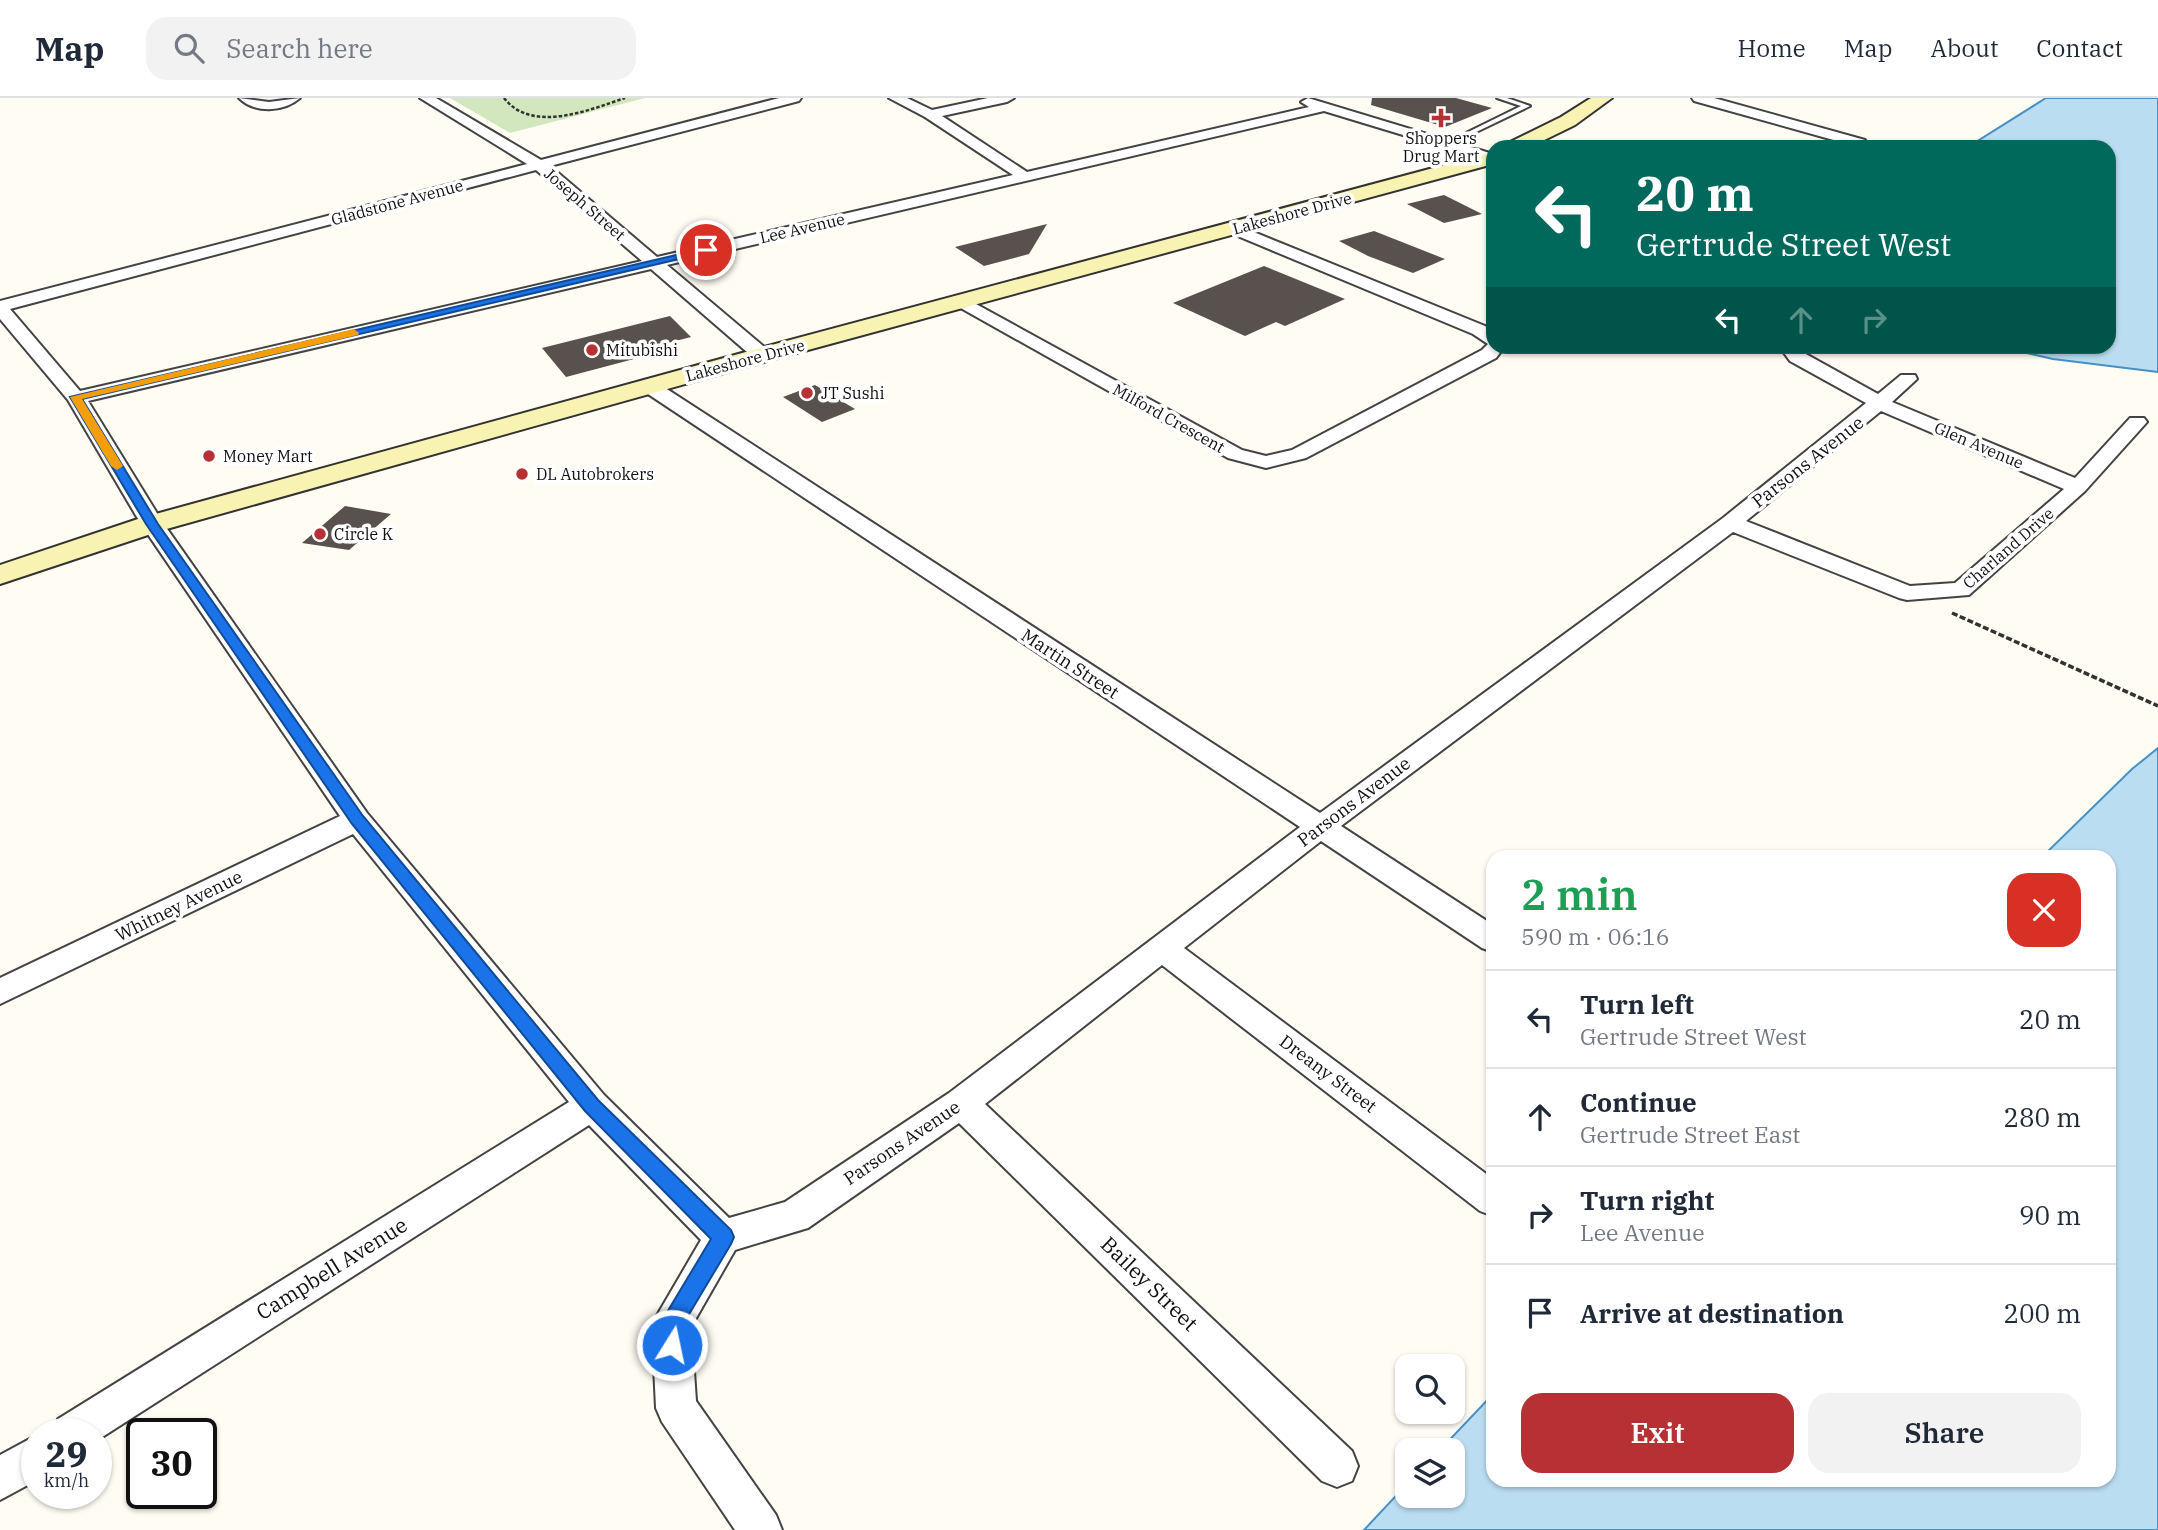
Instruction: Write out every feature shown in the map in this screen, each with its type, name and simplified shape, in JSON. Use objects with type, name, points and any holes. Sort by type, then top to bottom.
[{"type":"main road","points":[[1530,140],[1569,121],[1598,99]]},
{"type":"main road","name":"Lakeshore Drive","points":[[0,575],[152,524],[762,355],[1486,160]]},
{"type":"street","points":[[246,98],[253,104],[267,106],[293,98]]},
{"type":"street","name":"Joseph Street","points":[[427,98],[539,165],[762,355]]},
{"type":"street","name":"Gladstone Avenue","points":[[0,307],[794,98]]},
{"type":"street","points":[[896,98],[930,114],[1024,176]]},
{"type":"street","points":[[930,114],[1007,98]]},
{"type":"street","points":[[1295,98],[1486,156]]},
{"type":"street","points":[[1699,98],[1849,140]]},
{"type":"street","name":"Lee Avenue","points":[[76,397],[1324,107]]},
{"type":"street","points":[[1234,229],[1486,335]]},
{"type":"street","name":"Milford Crescent","points":[[959,302],[1235,454],[1266,462],[1299,454],[1489,354]]},
{"type":"street","points":[[0,307],[76,397],[152,524],[357,820],[592,1105],[723,1237],[671,1324],[676,1408],[761,1530]]},
{"type":"street","name":"Parsons Avenue","points":[[723,1237],[795,1216],[961,1103],[1319,828],[1731,523],[1881,404],[1795,354]]},
{"type":"street","points":[[1881,404],[1908,379]]},
{"type":"street","name":"Martin Street","points":[[649,386],[1486,935]]},
{"type":"street","name":"Glen Avenue","points":[[1881,404],[2078,487]]},
{"type":"street","name":"Charland Drive","points":[[1731,523],[1907,593],[1961,590],[2078,487],[2137,422]]},
{"type":"street","name":"Whitney Avenue","points":[[0,992],[357,820]]},
{"type":"street","name":"Dreany Street","points":[[1163,949],[1486,1195]]},
{"type":"street","name":"Bailey Street","points":[[961,1103],[1337,1466]]},
{"type":"street","name":"Campbell Avenue","points":[[96,1418],[592,1105]]},
{"type":"street","points":[[0,1479],[21,1466]]},
{"type":"lane","points":[[1468,134],[1531,104],[1500,98]]},
{"type":"path","points":[[504,98],[505,103],[519,112],[545,117],[594,109],[625,98]]},
{"type":"path","points":[[1907,593],[2158,706]]},
{"type":"green space","points":[[450,98],[645,98],[510,133]]},
{"type":"water","points":[[2046,98],[2158,98],[2158,372],[2031,354],[2116,354],[2116,140],[1979,140]]},
{"type":"water","points":[[2158,748],[2158,1530],[1364,1530],[1395,1497],[1395,1508],[1465,1508],[1465,1438],[1451,1438],[1486,1401],[1486,1487],[2116,1487],[2116,850],[2049,850],[2132,769]]},
{"type":"building","name":"Shoppers Drug Mart","points":[[1372,98],[1456,98],[1492,108],[1445,127],[1371,105]]},
{"type":"building","points":[[1444,195],[1482,214],[1444,223],[1407,204]]},
{"type":"building","points":[[1047,224],[1029,254],[984,266],[955,247]]},
{"type":"building","points":[[1374,231],[1445,259],[1413,273],[1368,256],[1339,241]]},
{"type":"building","points":[[1264,266],[1345,299],[1285,326],[1276,322],[1245,336],[1173,303]]},
{"type":"building","name":"Mitubishi","points":[[670,316],[691,337],[629,353],[634,359],[566,377],[542,348]]},
{"type":"building","points":[[815,385],[855,409],[822,422],[783,397]]},
{"type":"building","points":[[345,506],[391,514],[349,550],[302,543]]},
{"type":"slow traffic","points":[[117,466],[76,397],[354,333]]},
{"type":"place","name":"Shoppers Drug Mart","points":[[1441,118]]},
{"type":"place","name":"Mitubishi","points":[[592,350]]},
{"type":"place","name":"JT Sushi","points":[[807,393]]},
{"type":"place","name":"Money Mart","points":[[209,456]]},
{"type":"place","name":"DL Autobrokers","points":[[522,474]]},
{"type":"place","name":"Circle K","points":[[320,534]]},
{"type":"route","points":[[672,1345],[671,1324],[723,1237],[592,1105],[357,820],[152,524],[76,397],[706,250]]}]
